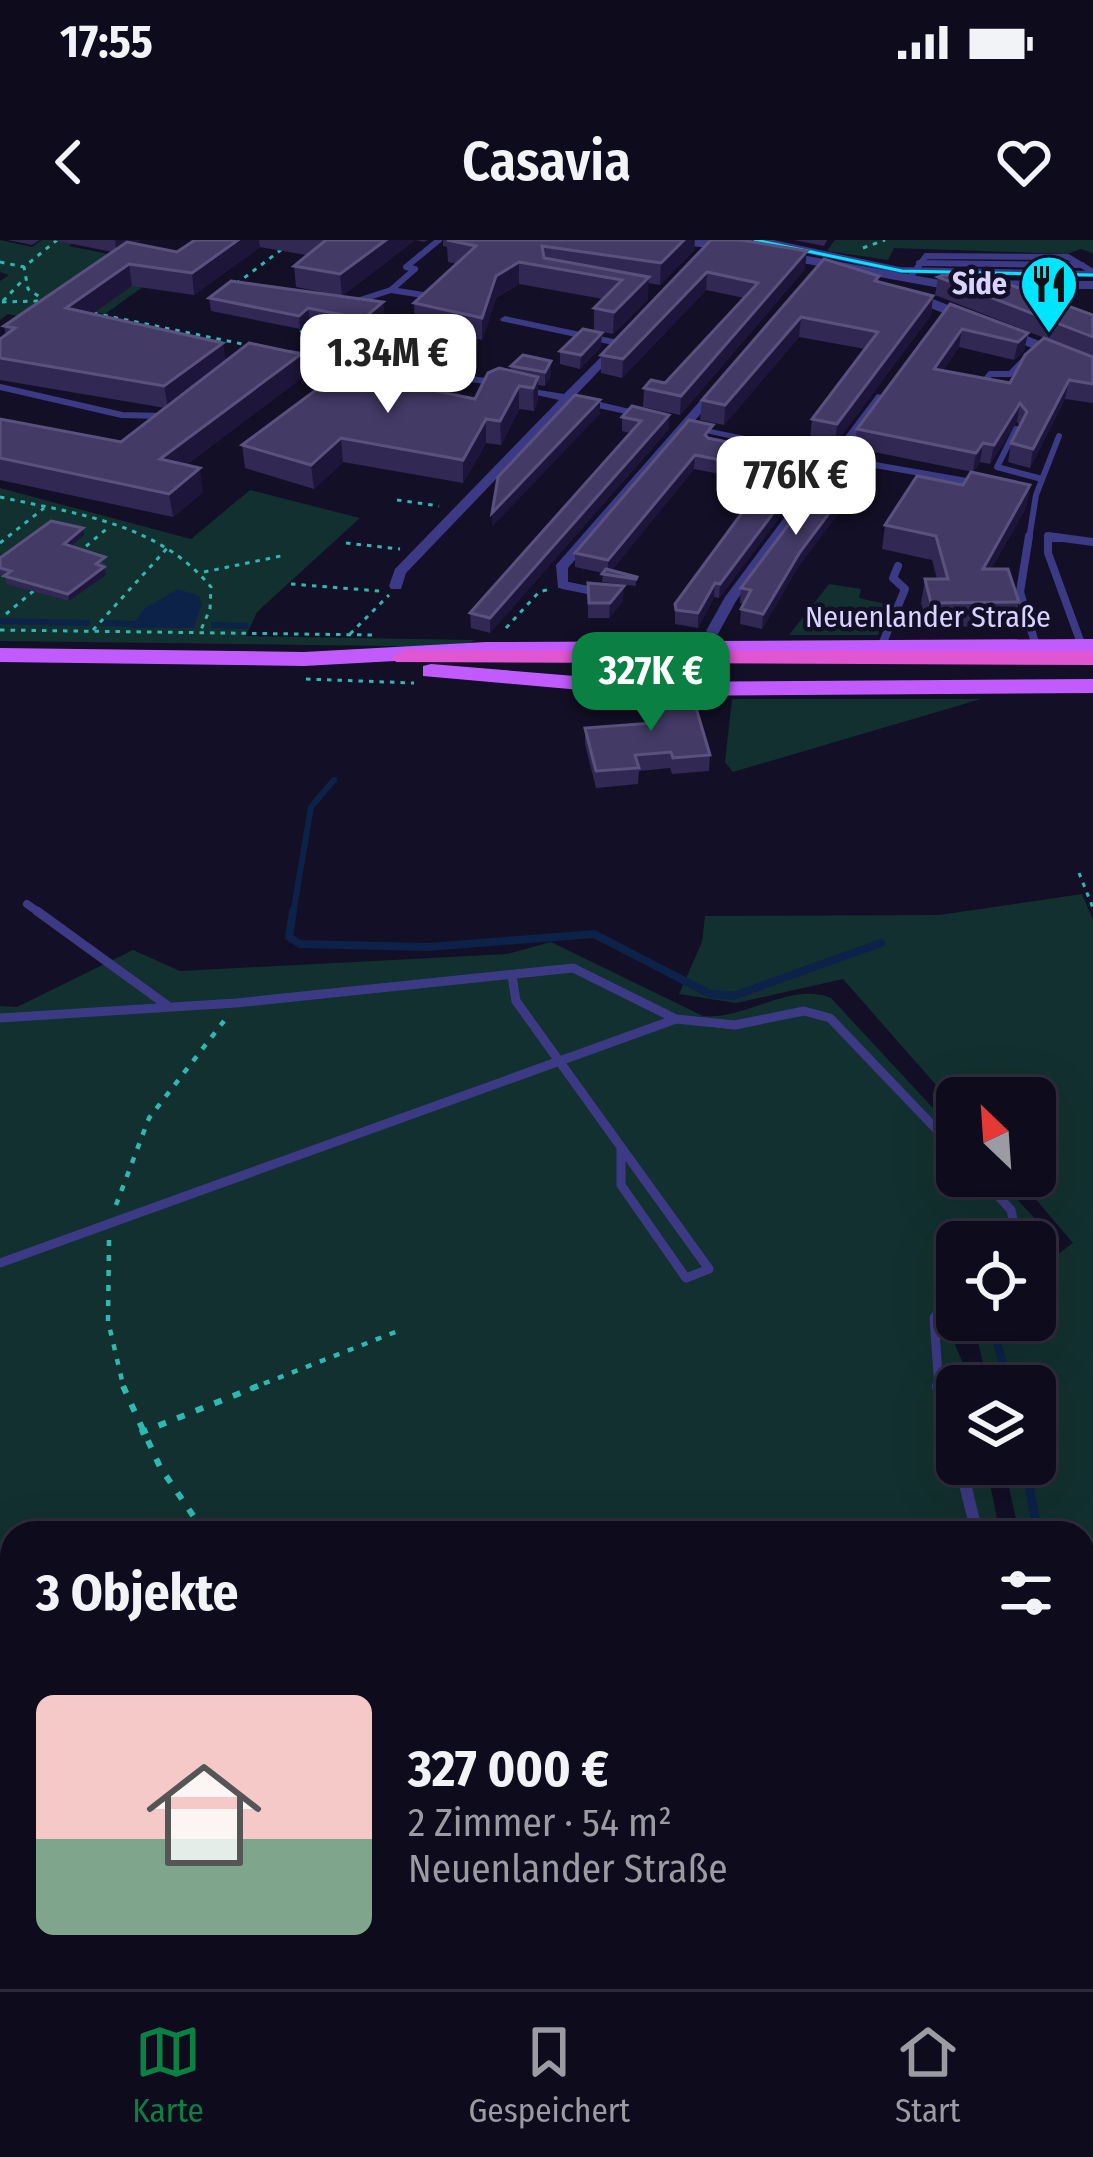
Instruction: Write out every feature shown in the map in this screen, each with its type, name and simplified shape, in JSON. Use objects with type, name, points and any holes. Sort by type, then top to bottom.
[{"type":"highway","name":"Neuenlander Straße","points":[[404,657],[1089,650]]},
{"type":"highway","name":"Neuenlander Straße","points":[[511,673],[1093,672]]},
{"type":"main road","name":"Neuenlander Straße","points":[[0,655],[246,659],[404,657],[486,649],[1036,646],[1089,650]]},
{"type":"main road","name":"Neuenlander Straße","points":[[246,659],[511,673],[590,686],[648,689],[1093,686]]},
{"type":"street","points":[[671,240],[732,243],[818,268],[1091,279]]},
{"type":"street","points":[[694,264],[712,244]]},
{"type":"street","points":[[914,272],[904,292],[910,296],[1093,367]]},
{"type":"street","points":[[932,329],[945,311]]},
{"type":"street","points":[[505,319],[620,343]]},
{"type":"street","points":[[396,586],[400,572],[419,551],[635,327]]},
{"type":"street","points":[[563,585],[561,568],[726,376]]},
{"type":"street","points":[[498,383],[835,458]]},
{"type":"street","points":[[713,631],[890,385]]},
{"type":"lane","points":[[342,304],[391,290],[415,269],[406,267],[440,240]]},
{"type":"lane","points":[[759,240],[832,259],[914,272],[926,256],[1068,257],[1091,279]]},
{"type":"lane","points":[[391,290],[423,296]]},
{"type":"lane","points":[[979,391],[990,374],[1010,374],[1026,354],[1040,346]]},
{"type":"lane","points":[[262,348],[498,383]]},
{"type":"lane","points":[[0,387],[122,415],[145,418],[178,412]]},
{"type":"lane","points":[[1016,429],[997,466],[1042,479]]},
{"type":"lane","points":[[1036,646],[1020,592],[1036,495],[1059,436]]},
{"type":"lane","points":[[733,476],[760,442]]},
{"type":"lane","points":[[835,458],[991,486]]},
{"type":"lane","points":[[1014,490],[1036,495]]},
{"type":"lane","points":[[1089,650],[1048,553],[1048,536],[1093,542]]},
{"type":"lane","points":[[880,647],[905,589],[893,578],[898,566]]},
{"type":"lane","points":[[563,585],[612,593]]},
{"type":"lane","points":[[26,904],[170,1007]]},
{"type":"lane","points":[[0,1018],[236,1004],[573,968],[676,1019],[735,1025],[804,1011],[830,1018],[936,1129]]},
{"type":"lane","points":[[512,976],[515,1001],[560,1060],[710,1269],[686,1278],[621,1185],[621,1145]]},
{"type":"lane","points":[[0,1263],[676,1019]]},
{"type":"lane","points":[[936,1310],[931,1343],[936,1365]]},
{"type":"lane","points":[[965,1485],[974,1521]]},
{"type":"path","points":[[24,267],[57,240]]},
{"type":"path","points":[[236,284],[294,240]]},
{"type":"path","points":[[0,264],[24,267]]},
{"type":"path","points":[[24,267],[24,279],[44,301],[56,306]]},
{"type":"path","points":[[1,303],[24,279]]},
{"type":"path","points":[[1,303],[44,301]]},
{"type":"path","points":[[300,332],[320,326],[352,303]]},
{"type":"path","points":[[89,313],[262,348]]},
{"type":"path","points":[[0,497],[170,545],[211,587],[210,609],[200,632]]},
{"type":"path","points":[[397,500],[459,509]]},
{"type":"path","points":[[0,543],[44,508]]},
{"type":"path","points":[[76,555],[110,526]]},
{"type":"path","points":[[346,543],[419,551]]},
{"type":"path","points":[[0,630],[93,631],[170,545]]},
{"type":"path","points":[[202,573],[281,556]]},
{"type":"path","points":[[291,584],[378,591],[396,586]]},
{"type":"path","points":[[6,614],[41,585]]},
{"type":"path","points":[[499,637],[539,592],[563,585]]},
{"type":"path","points":[[350,634],[396,586]]},
{"type":"path","points":[[1079,873],[1093,908]]},
{"type":"path","points":[[196,1521],[157,1468],[140,1433],[111,1350],[105,1292],[112,1222],[124,1172],[149,1118],[236,1004]]},
{"type":"path","points":[[140,1433],[403,1329]]},
{"type":"green space","points":[[0,240],[32,247],[42,240],[76,240],[69,246],[171,267],[105,314],[55,303],[30,319],[8,314],[0,320],[0,281],[9,275],[0,272]]},
{"type":"green space","points":[[835,240],[1093,240],[1093,253],[1081,249],[1067,254],[894,248],[888,260],[827,251]]},
{"type":"green space","points":[[0,488],[191,539],[250,490],[360,518],[257,612],[246,636],[475,640],[461,647],[0,641]]},
{"type":"green space","points":[[829,584],[861,589],[859,598],[889,605],[878,635],[789,635]]},
{"type":"green space","points":[[732,699],[981,699],[733,772],[725,762]]},
{"type":"green space","points":[[1082,894],[1093,920],[1093,1521],[1016,1521],[1009,1485],[1056,1485],[1056,1365],[983,1365],[978,1341],[1056,1341],[1056,1256],[1073,1243],[1034,1197],[1056,1197],[1056,1077],[936,1077],[936,1085],[843,979],[736,1003],[679,994],[702,942],[705,916],[939,915]]},
{"type":"green space","points":[[551,942],[703,1016],[800,994],[831,998],[936,1111],[936,1197],[1015,1197],[1037,1221],[936,1221],[936,1341],[954,1341],[963,1365],[936,1365],[936,1485],[990,1485],[998,1521],[0,1521],[0,1006],[17,1007],[133,950],[180,971],[507,954]]},
{"type":"water","points":[[178,589],[199,596],[202,603],[194,628],[130,628],[144,609]]},
{"type":"building","points":[[195,240],[238,240],[192,273],[129,264],[66,308],[223,343],[164,386],[0,358],[0,339],[15,328],[4,326],[127,242],[177,252]]},
{"type":"building","points":[[326,240],[386,240],[340,274],[294,266]]},
{"type":"building","points":[[447,240],[684,240],[661,263],[542,246],[544,258],[649,277],[614,312],[594,308],[622,280],[519,262],[496,276],[482,318],[414,303],[476,246]]},
{"type":"building","points":[[711,240],[807,251],[681,396],[644,388],[651,380],[665,383],[758,283],[707,272],[623,359],[601,355]]},
{"type":"building","points":[[824,259],[879,276],[875,281],[933,296],[837,424],[812,419],[878,332],[801,317],[725,405],[702,400]]},
{"type":"building","points":[[983,275],[1093,315],[1093,337],[938,277]]},
{"type":"building","points":[[231,281],[383,302],[363,319],[308,308],[299,316],[209,298]]},
{"type":"building","points":[[950,304],[1028,333],[1018,342],[962,329],[934,369],[1010,383],[1025,355],[1044,338],[1093,357],[1093,384],[1069,380],[1033,449],[1011,443],[1027,412],[1020,403],[994,445],[983,443],[976,453],[857,429]]},
{"type":"building","points":[[583,329],[602,333],[581,355],[560,351]]},
{"type":"building","points":[[249,343],[301,354],[160,459],[200,468],[169,494],[0,458],[0,419],[121,442]]},
{"type":"building","points":[[523,355],[551,361],[545,372],[511,366]]},
{"type":"building","points":[[352,363],[375,368],[364,376],[475,399],[488,373],[499,368],[538,377],[533,388],[519,386],[500,421],[486,419],[463,460],[341,438],[311,465],[242,445]]},
{"type":"building","points":[[575,395],[600,400],[492,513],[498,477]]},
{"type":"building","points":[[632,406],[669,415],[490,618],[470,613],[641,421],[622,417]]},
{"type":"building","points":[[689,420],[713,425],[705,435],[708,438],[737,444],[726,461],[695,455],[608,560],[575,553]]},
{"type":"building","points":[[754,448],[813,460],[720,584],[715,583],[698,613],[676,610],[675,604],[769,476],[740,469]]},
{"type":"building","points":[[834,464],[862,469],[800,552],[763,614],[741,609],[751,590],[741,588]]},
{"type":"building","points":[[971,472],[1030,485],[983,569],[1008,569],[1019,602],[931,603],[925,579],[948,579],[936,536],[885,525],[917,476],[963,485]]},
{"type":"building","points":[[51,521],[83,528],[64,544],[105,557],[96,564],[104,567],[68,594],[4,576],[11,571],[0,568],[0,558]]},
{"type":"building","points":[[606,569],[637,577],[602,574]]},
{"type":"building","points":[[588,583],[624,586],[610,603],[589,603]]},
{"type":"building","points":[[691,691],[710,755],[635,755],[639,768],[596,771],[585,728],[653,723],[644,694]]},
{"type":"waterway","points":[[0,621],[87,623]]},
{"type":"waterway","points":[[104,623],[141,624]]},
{"type":"waterway","points":[[214,625],[246,626]]},
{"type":"waterway","points":[[293,914],[311,807],[334,780]]},
{"type":"waterway","points":[[293,911],[289,937],[300,944],[428,947],[594,934],[710,994],[733,996],[881,943]]},
{"type":"waterway","points":[[996,1341],[1004,1365]]},
{"type":"waterway","points":[[1029,1485],[1036,1521]]},
{"type":"tram line","points":[[755,240],[902,271],[1093,275]]},
{"type":"place","name":"Side","points":[[1049,335]]}]
